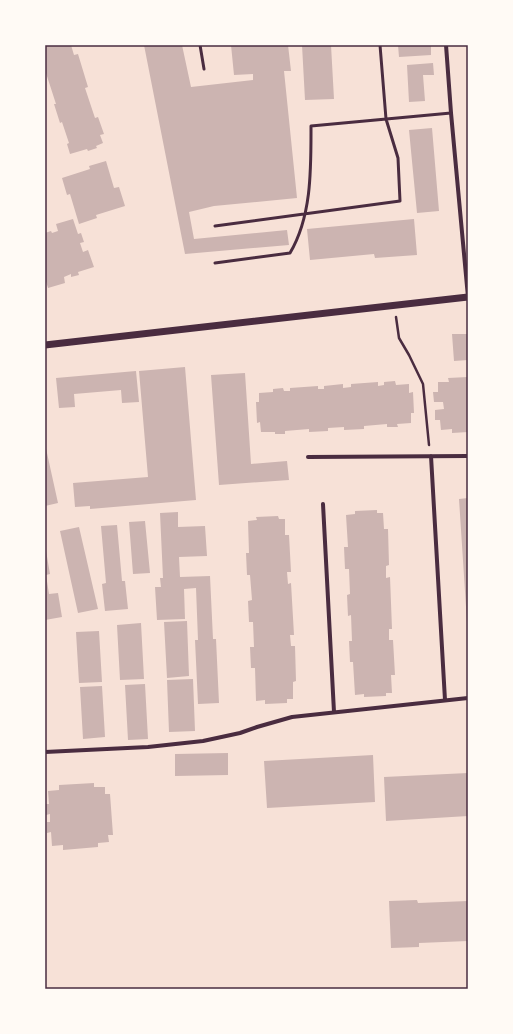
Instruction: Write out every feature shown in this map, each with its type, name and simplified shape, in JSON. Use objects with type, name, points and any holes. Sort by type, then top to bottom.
[{"type":"street","points":[[45,345],[468,297],[446,45]]},
{"type":"street","points":[[430,456],[445,700]]},
{"type":"street","points":[[308,457],[468,456]]},
{"type":"street","points":[[323,504],[334,712]]},
{"type":"street","points":[[45,752],[148,747],[203,741],[240,733],[292,717],[468,698]]},
{"type":"lane","points":[[200,45],[204,69]]},
{"type":"lane","points":[[215,226],[400,201],[398,158],[386,119],[380,45]]},
{"type":"lane","points":[[215,263],[290,254],[297,242],[305,213],[311,165],[311,126],[451,113]]},
{"type":"path","points":[[395,306],[399,338],[423,384],[430,456]]},
{"type":"building","points":[[45,45],[71,45],[74,55],[78,54],[88,87],[85,88],[95,118],[98,117],[104,134],[100,135],[103,143],[96,146],[97,148],[70,154],[67,144],[69,143],[62,122],[60,123],[54,104],[56,104],[45,70]]},
{"type":"building","points":[[144,45],[182,45],[191,87],[253,80],[253,74],[234,75],[231,45],[288,45],[291,71],[284,71],[297,198],[214,206],[189,212],[194,239],[287,230],[289,245],[185,254]]},
{"type":"building","points":[[302,45],[331,45],[334,99],[305,100]]},
{"type":"building","points":[[398,45],[431,45],[431,55],[399,57]]},
{"type":"building","points":[[433,63],[434,75],[423,75],[425,101],[409,102],[407,65]]},
{"type":"building","points":[[432,128],[439,211],[417,213],[409,130]]},
{"type":"building","points":[[106,161],[114,188],[119,187],[125,206],[96,215],[97,218],[79,224],[70,194],[67,195],[62,178],[90,169],[89,166]]},
{"type":"building","points":[[73,219],[78,234],[81,233],[84,242],[80,243],[83,252],[88,250],[94,267],[78,272],[79,275],[71,277],[71,274],[64,277],[65,283],[48,288],[45,278],[45,233],[58,231],[56,224]]},
{"type":"building","points":[[414,219],[417,255],[375,258],[374,254],[310,260],[307,229]]},
{"type":"building","points":[[452,334],[467,334],[468,360],[454,361]]},
{"type":"building","points":[[185,367],[196,500],[90,509],[90,506],[75,507],[73,483],[148,477],[139,371]]},
{"type":"building","points":[[136,371],[139,402],[122,403],[121,390],[74,394],[75,407],[59,408],[56,378]]},
{"type":"building","points":[[245,373],[251,464],[287,461],[289,480],[219,485],[211,375]]},
{"type":"building","points":[[468,377],[468,432],[452,433],[452,429],[441,430],[440,420],[435,420],[435,410],[444,409],[443,402],[434,402],[433,392],[438,392],[438,382],[449,382],[448,378]]},
{"type":"building","points":[[395,381],[396,385],[409,384],[409,393],[413,392],[414,413],[411,413],[411,423],[397,424],[398,427],[387,427],[387,424],[364,426],[364,429],[344,430],[344,427],[328,428],[328,431],[309,432],[309,429],[285,431],[285,434],[275,434],[275,432],[261,432],[260,422],[257,423],[256,402],[259,402],[259,393],[273,392],[273,389],[283,388],[284,391],[290,391],[290,388],[318,386],[318,389],[324,389],[324,386],[343,384],[343,388],[351,387],[351,384],[378,382],[378,386],[384,385],[384,382]]},
{"type":"building","points":[[45,444],[58,503],[45,506]]},
{"type":"building","points":[[468,498],[468,622],[467,622],[459,499]]},
{"type":"building","points":[[377,510],[377,513],[383,513],[384,529],[388,529],[389,565],[386,566],[386,578],[390,577],[392,629],[389,629],[389,640],[393,640],[395,675],[391,675],[392,693],[386,693],[386,696],[364,697],[364,694],[355,695],[353,662],[350,662],[349,641],[352,641],[351,615],[348,616],[347,595],[350,594],[349,569],[345,569],[344,547],[348,547],[346,515],[355,514],[355,511]]},
{"type":"building","points":[[178,512],[178,527],[205,526],[207,556],[179,557],[180,577],[210,576],[213,639],[216,639],[219,703],[198,704],[195,640],[198,640],[196,588],[184,589],[185,619],[157,620],[155,587],[161,587],[160,578],[163,578],[160,513]]},
{"type":"building","points":[[278,516],[279,519],[285,519],[285,535],[289,535],[291,572],[287,572],[288,584],[291,583],[294,635],[290,635],[291,646],[295,646],[296,681],[293,682],[293,699],[287,699],[287,703],[265,704],[265,700],[256,701],[255,668],[251,668],[250,647],[254,647],[253,622],[249,622],[248,601],[252,600],[250,575],[247,575],[246,553],[249,553],[248,521],[257,520],[256,517]]},
{"type":"building","points":[[145,521],[150,573],[133,574],[129,522]]},
{"type":"building","points":[[117,525],[122,581],[125,581],[128,609],[105,611],[102,584],[106,583],[101,526]]},
{"type":"building","points":[[79,527],[98,609],[78,613],[60,531]]},
{"type":"building","points":[[45,545],[50,574],[46,575],[49,594],[58,593],[62,617],[45,620]]},
{"type":"building","points":[[187,621],[189,676],[167,678],[164,622]]},
{"type":"building","points":[[141,623],[144,679],[120,680],[117,625]]},
{"type":"building","points":[[99,631],[102,682],[79,683],[76,632]]},
{"type":"building","points":[[193,679],[195,731],[169,732],[167,680]]},
{"type":"building","points":[[145,684],[148,739],[128,740],[125,685]]},
{"type":"building","points":[[102,686],[105,737],[83,739],[80,687]]},
{"type":"building","points":[[228,753],[228,775],[175,776],[175,754]]},
{"type":"building","points":[[373,755],[375,802],[267,808],[264,761]]},
{"type":"building","points":[[468,773],[468,816],[386,821],[384,777]]},
{"type":"building","points":[[94,783],[94,787],[105,787],[105,794],[110,794],[113,835],[108,835],[109,842],[98,843],[98,847],[63,850],[63,845],[52,846],[51,832],[47,833],[47,822],[50,822],[50,814],[46,815],[45,804],[49,804],[48,791],[59,790],[59,785]]},
{"type":"building","points":[[417,900],[418,903],[468,901],[468,941],[419,943],[419,947],[391,948],[389,901]]}]
